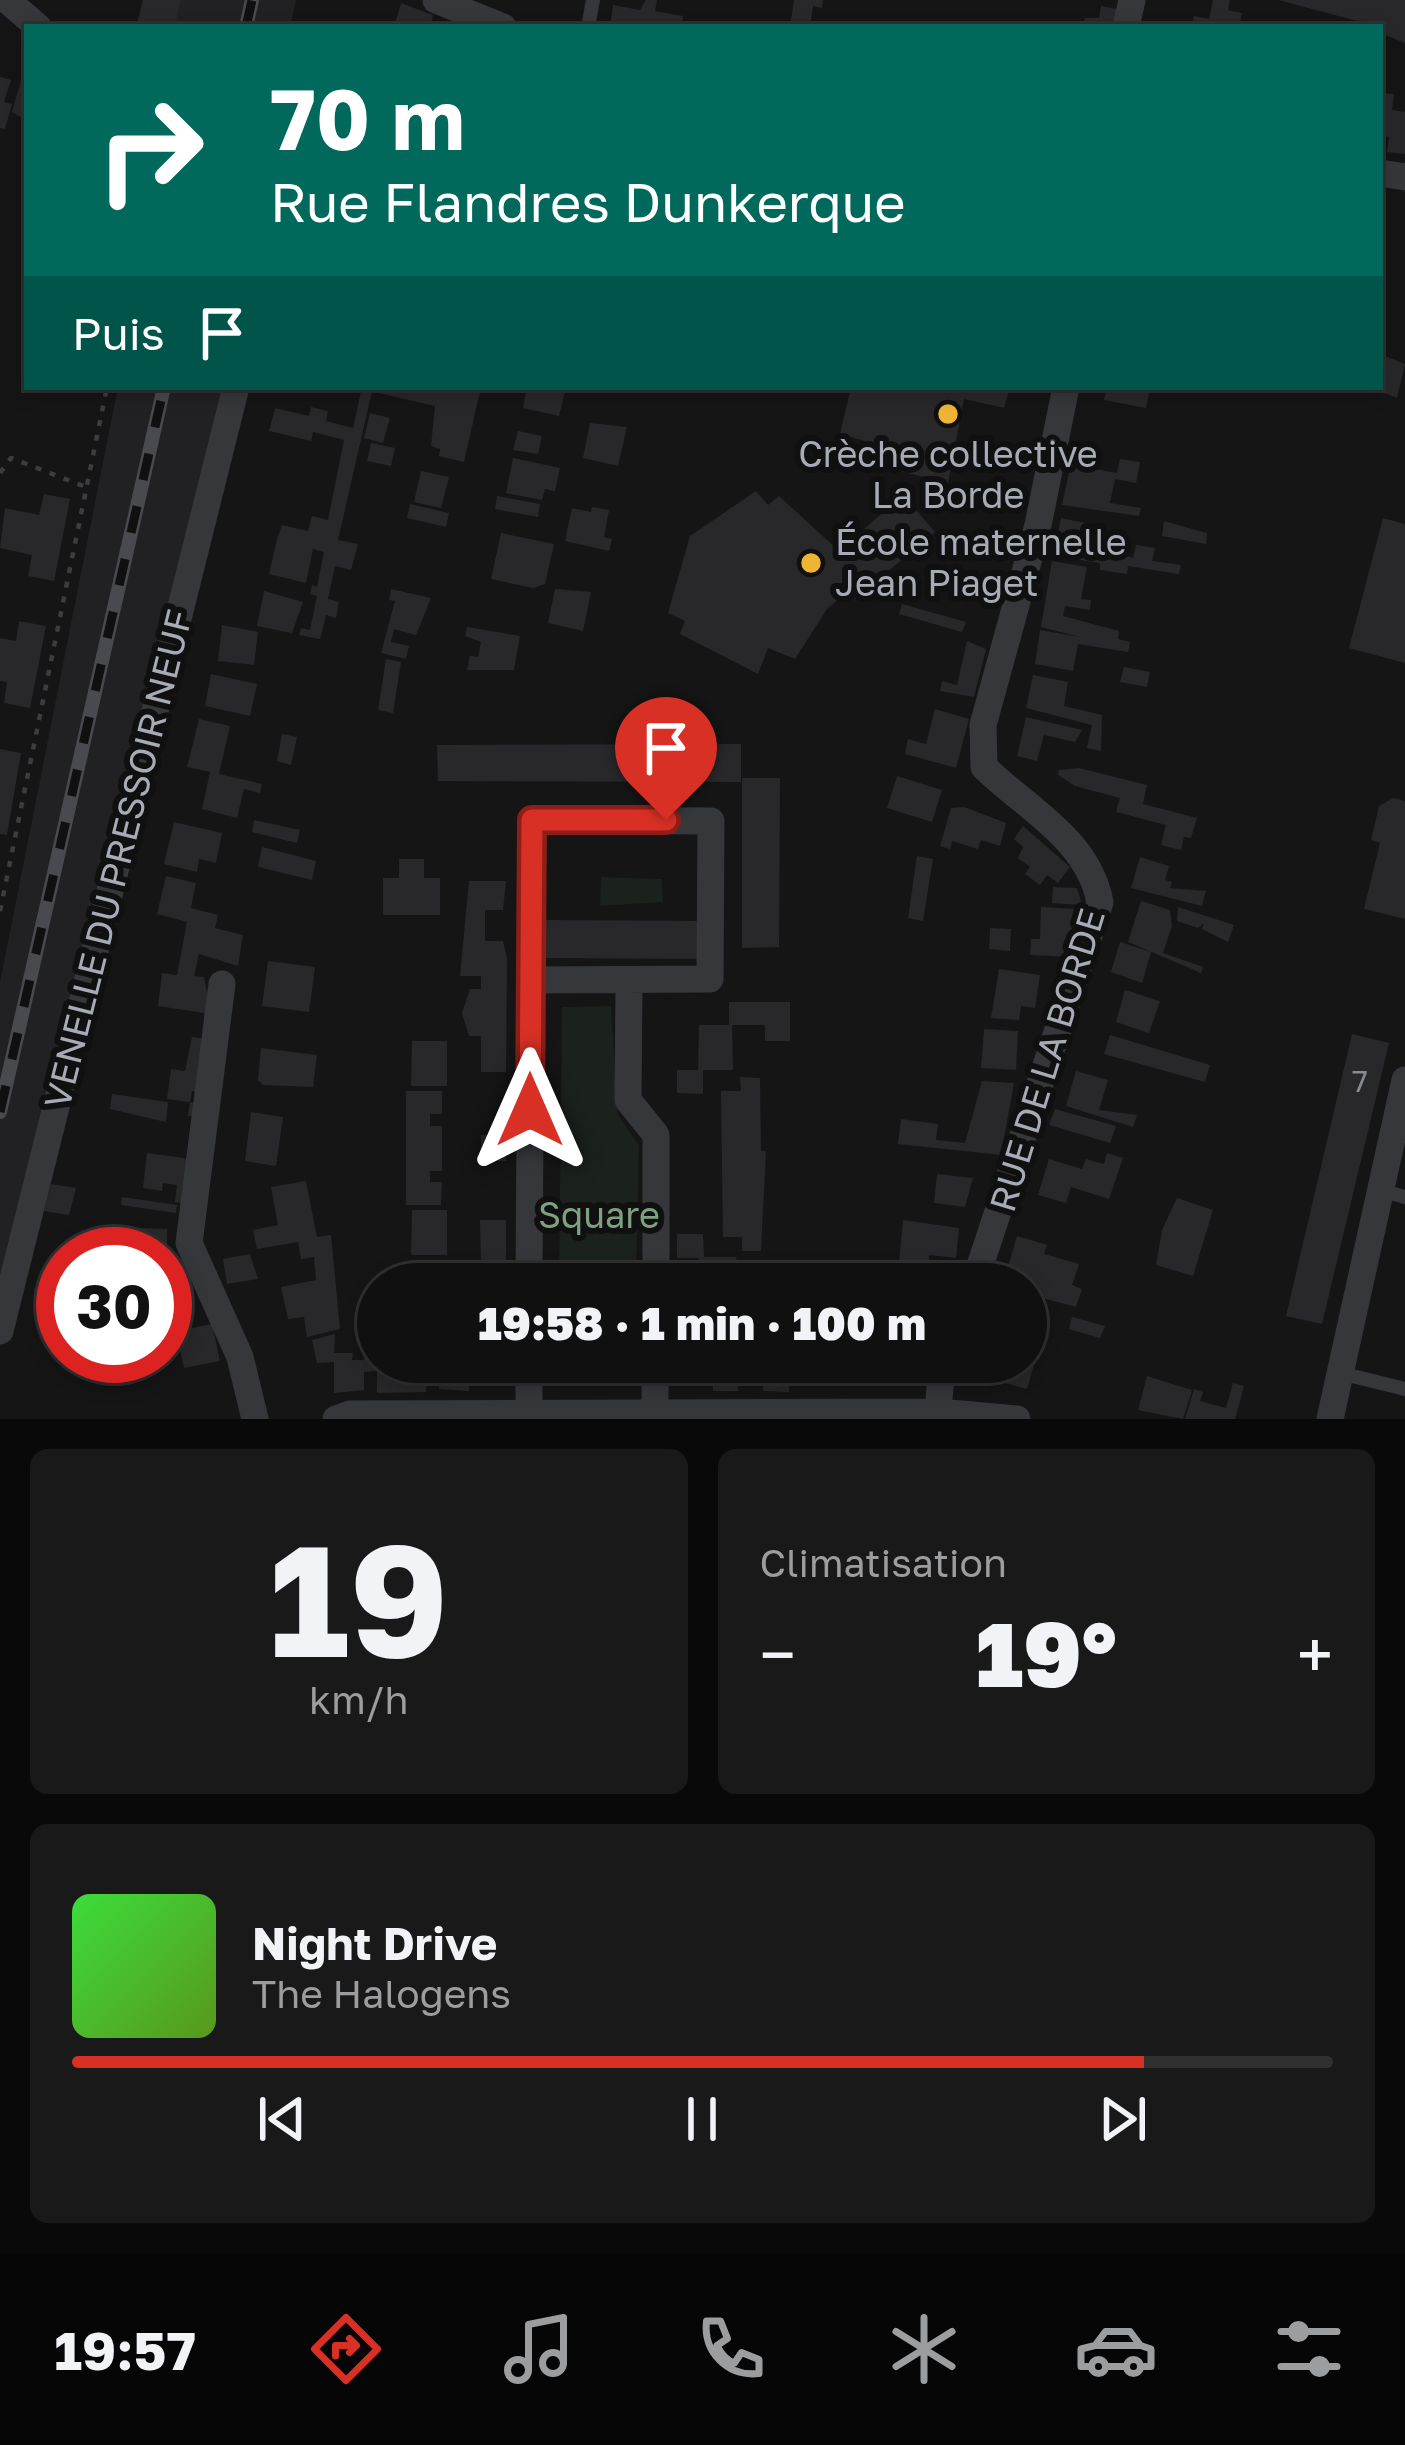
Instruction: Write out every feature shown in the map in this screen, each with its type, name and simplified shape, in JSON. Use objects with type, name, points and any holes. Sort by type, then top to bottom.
[{"type":"street","points":[[7,0],[35,24]]},
{"type":"street","points":[[436,0],[496,24]]},
{"type":"street","name":"VENELLE DU PRESSOIR NEUF","points":[[0,1331],[235,390]]},
{"type":"street","name":"RUE DE LA BORDE","points":[[981,1263],[1100,902],[1081,850],[983,767],[983,725],[1038,525],[1065,390]]},
{"type":"street","points":[[529,1263],[532,820],[711,821],[710,979],[531,980]]},
{"type":"street","points":[[629,980],[628,1100],[656,1135],[656,1263]]},
{"type":"street","points":[[222,985],[189,1244],[240,1357],[255,1419]]},
{"type":"street","points":[[1330,1419],[1392,1193],[1405,1081]]},
{"type":"street","points":[[529,1383],[529,1409]]},
{"type":"street","points":[[655,1411],[656,1383]]},
{"type":"street","points":[[938,1412],[940,1383]]},
{"type":"street","points":[[336,1419],[350,1414],[529,1409],[938,1412],[1017,1419]]},
{"type":"lane","points":[[1340,1373],[1405,1389]]},
{"type":"path","points":[[0,911],[106,390]]},
{"type":"path","points":[[0,473],[11,458],[86,487]]},
{"type":"shaded area","points":[[181,0],[296,0],[291,24],[176,24]]},
{"type":"shaded area","points":[[117,390],[222,390],[0,1314],[0,982]]},
{"type":"green space","points":[[601,877],[662,879],[663,902],[600,906]]},
{"type":"green space","name":"Square","points":[[611,1006],[618,1115],[639,1145],[636,1263],[559,1263],[562,1007]]},
{"type":"building","points":[[143,0],[181,0],[176,24],[137,24]]},
{"type":"building","points":[[646,0],[657,0],[655,11],[683,16],[682,24],[610,24],[613,5],[640,10]]},
{"type":"building","points":[[794,0],[823,0],[822,8],[813,6],[810,24],[790,24]]},
{"type":"building","points":[[1213,0],[1230,0],[1228,10],[1242,13],[1240,24],[1193,24],[1194,16],[1209,19]]},
{"type":"building","points":[[1278,0],[1405,0],[1405,43],[1383,34],[1383,24]]},
{"type":"building","points":[[401,3],[433,15],[431,24],[395,24]]},
{"type":"building","points":[[1101,6],[1122,10],[1120,24],[1084,24],[1085,18],[1099,18]]},
{"type":"building","points":[[24,69],[24,119],[12,112]]},
{"type":"building","points":[[0,77],[11,80],[4,102],[12,104],[5,129],[0,128]]},
{"type":"building","points":[[1383,93],[1394,94],[1392,110],[1405,112],[1405,154],[1387,152],[1389,137],[1383,136]]},
{"type":"building","points":[[1383,355],[1405,364],[1397,398],[1377,390],[1383,390]]},
{"type":"building","points":[[361,390],[372,390],[338,540],[358,544],[351,570],[335,566],[328,599],[339,602],[336,618],[326,615],[320,639],[299,635],[301,628],[310,630],[317,596],[310,594],[312,585],[317,587],[324,552],[313,549],[306,583],[269,574],[277,539],[282,525],[308,531],[312,516],[328,520],[344,440],[313,432],[311,441],[269,431],[275,408],[309,416],[311,407],[328,411],[326,421],[353,428]]},
{"type":"building","points":[[480,390],[464,462],[439,456],[440,449],[431,446],[435,406],[374,392]]},
{"type":"building","points":[[526,390],[565,390],[559,416],[523,408]]},
{"type":"building","points":[[850,390],[1009,390],[1004,408],[964,399],[948,483],[896,470],[901,451],[840,434]]},
{"type":"building","points":[[1106,390],[1149,390],[1146,408],[1104,400]]},
{"type":"building","points":[[370,413],[390,418],[383,443],[364,438]]},
{"type":"building","points":[[590,423],[627,427],[618,466],[583,458]]},
{"type":"building","points":[[518,431],[542,436],[538,454],[513,450]]},
{"type":"building","points":[[371,443],[395,448],[391,466],[367,461]]},
{"type":"building","points":[[1073,454],[1097,458],[1095,469],[1117,473],[1120,459],[1140,462],[1136,483],[1115,479],[1110,503],[1141,508],[1139,516],[1062,505]]},
{"type":"building","points":[[513,458],[560,468],[555,491],[545,489],[542,500],[506,493]]},
{"type":"building","points":[[421,471],[449,477],[441,508],[414,502]]},
{"type":"building","points":[[756,491],[768,505],[779,496],[839,551],[903,495],[935,532],[855,599],[848,591],[827,609],[795,659],[768,648],[758,674],[680,634],[685,621],[668,613],[690,536]]},
{"type":"building","points":[[44,494],[70,499],[54,581],[28,576],[32,555],[0,548],[5,508],[39,515]]},
{"type":"building","points":[[497,496],[540,504],[538,517],[495,509]]},
{"type":"building","points":[[410,504],[449,513],[446,527],[407,518]]},
{"type":"building","points":[[592,507],[609,510],[604,537],[612,539],[609,551],[565,541],[572,508],[591,512]]},
{"type":"building","points":[[1061,518],[1090,524],[1086,544],[1133,558],[1136,545],[1155,548],[1152,561],[1181,565],[1179,574],[1128,566],[1127,574],[1100,570],[1100,563],[1053,556]]},
{"type":"building","points":[[1383,518],[1405,524],[1405,663],[1349,648]]},
{"type":"building","points":[[1164,521],[1207,533],[1206,544],[1162,536]]},
{"type":"building","points":[[501,533],[554,544],[545,584],[533,588],[491,579]]},
{"type":"building","points":[[1052,561],[1087,567],[1081,599],[1091,600],[1090,610],[1065,606],[1063,616],[1119,631],[1118,639],[1130,642],[1128,652],[1078,644],[1073,671],[1035,664],[1040,630],[1080,637],[1041,627]]},
{"type":"building","points":[[391,589],[431,598],[416,635],[394,629],[391,642],[409,646],[406,659],[381,653],[395,601],[389,600]]},
{"type":"building","points":[[555,589],[591,592],[583,631],[548,623]]},
{"type":"building","points":[[264,591],[303,602],[292,633],[257,626]]},
{"type":"building","points":[[902,604],[966,622],[962,632],[899,614]]},
{"type":"building","points":[[19,621],[46,626],[30,708],[4,703],[7,682],[0,681],[0,638],[16,641]]},
{"type":"building","points":[[222,625],[258,632],[254,665],[218,661]]},
{"type":"building","points":[[467,627],[520,636],[514,670],[467,670],[470,656],[478,657],[481,642],[465,636]]},
{"type":"building","points":[[967,641],[986,649],[974,697],[940,691],[942,681],[957,685]]},
{"type":"building","points":[[386,659],[401,662],[393,713],[378,710]]},
{"type":"building","points":[[1124,667],[1150,672],[1147,687],[1120,682]]},
{"type":"building","points":[[211,674],[257,684],[250,716],[205,706]]},
{"type":"building","points":[[1033,675],[1068,682],[1064,706],[1102,715],[1101,751],[1087,748],[1092,725],[1026,708]]},
{"type":"building","points":[[935,709],[969,719],[956,768],[905,754],[908,739],[926,744]]},
{"type":"building","points":[[1026,717],[1082,730],[1075,742],[1044,735],[1037,761],[1017,756]]},
{"type":"building","points":[[199,719],[230,726],[219,774],[262,784],[260,793],[244,789],[237,818],[202,809],[210,772],[187,767]]},
{"type":"building","points":[[282,734],[297,737],[291,765],[277,761]]},
{"type":"building","points":[[741,744],[741,782],[438,781],[437,745]]},
{"type":"building","points":[[0,749],[21,753],[7,835],[0,834]]},
{"type":"building","points":[[1079,768],[1147,785],[1143,804],[1197,818],[1191,838],[1184,837],[1181,850],[1161,845],[1166,825],[1116,812],[1120,798],[1075,786],[1058,775],[1059,770]]},
{"type":"building","points":[[897,776],[942,790],[932,822],[887,808]]},
{"type":"building","points":[[742,778],[780,778],[779,947],[742,948]]},
{"type":"building","points":[[1393,798],[1405,801],[1405,919],[1364,909],[1380,843],[1371,840],[1379,806]]},
{"type":"building","points":[[964,807],[1006,823],[1000,846],[981,840],[978,849],[952,841],[950,849],[940,846],[951,808]]},
{"type":"building","points":[[254,820],[300,830],[297,843],[252,832]]},
{"type":"building","points":[[174,822],[222,833],[216,863],[199,859],[197,872],[164,864]]},
{"type":"building","points":[[1023,826],[1070,867],[1058,883],[1047,875],[1040,885],[1025,874],[1030,867],[1018,858],[1023,847],[1014,839]]},
{"type":"building","points":[[262,847],[316,861],[312,880],[258,867]]},
{"type":"building","points":[[917,856],[933,859],[923,921],[908,918]]},
{"type":"building","points":[[1140,857],[1169,866],[1165,880],[1172,882],[1170,888],[1206,891],[1202,906],[1131,888]]},
{"type":"building","points":[[399,859],[424,859],[424,878],[440,878],[440,915],[383,915],[383,878],[399,878]]},
{"type":"building","points":[[166,876],[196,883],[191,908],[218,915],[215,928],[243,935],[238,966],[199,954],[194,976],[204,977],[212,1019],[204,1019],[204,1013],[158,1006],[162,973],[177,975],[187,922],[157,914]]},
{"type":"building","points":[[469,881],[506,881],[503,910],[485,910],[485,941],[503,941],[507,958],[506,1072],[481,1072],[481,1036],[469,1036],[462,1013],[470,989],[481,989],[481,976],[460,976]]},
{"type":"building","points":[[1053,887],[1077,888],[1082,905],[1052,903]]},
{"type":"building","points":[[1141,901],[1170,910],[1172,926],[1163,953],[1203,967],[1201,973],[1128,942]]},
{"type":"building","points":[[1041,907],[1075,909],[1068,957],[1030,955],[1031,939],[1040,939]]},
{"type":"building","points":[[1178,907],[1234,925],[1228,942],[1202,929],[1204,923],[1198,928],[1177,921]]},
{"type":"building","points":[[546,920],[702,921],[702,959],[546,958]]},
{"type":"building","points":[[990,928],[1011,929],[1010,951],[989,949]]},
{"type":"building","points":[[1120,942],[1151,952],[1142,983],[1111,972]]},
{"type":"building","points":[[268,961],[315,967],[309,1012],[262,1006]]},
{"type":"building","points":[[999,969],[1040,975],[1035,1008],[1021,1006],[1019,1020],[991,1018]]},
{"type":"building","points":[[1125,990],[1160,1001],[1149,1033],[1116,1022]]},
{"type":"building","points":[[729,1002],[790,1002],[790,1041],[765,1041],[765,1025],[729,1025]]},
{"type":"building","points":[[699,1025],[732,1025],[733,1070],[703,1070],[703,1094],[677,1093],[677,1070],[698,1070]]},
{"type":"building","points":[[984,1029],[1018,1031],[1016,1070],[981,1068]]},
{"type":"building","points":[[1352,1034],[1389,1043],[1322,1324],[1286,1316]]},
{"type":"building","points":[[1110,1035],[1210,1065],[1205,1082],[1104,1054]]},
{"type":"building","points":[[192,1037],[209,1039],[202,1092],[192,1091],[190,1102],[167,1099],[171,1069],[185,1071]]},
{"type":"building","points":[[412,1041],[447,1041],[447,1086],[411,1086]]},
{"type":"building","points":[[261,1048],[317,1055],[313,1087],[263,1085],[258,1080]]},
{"type":"building","points":[[1076,1071],[1108,1080],[1099,1110],[1137,1115],[1133,1127],[1066,1106]]},
{"type":"building","points":[[740,1077],[760,1078],[761,1151],[766,1151],[761,1251],[742,1251],[742,1237],[723,1237],[721,1091],[741,1091]]},
{"type":"building","points":[[982,1081],[1014,1083],[1001,1155],[898,1144],[901,1119],[938,1124],[936,1140],[965,1143]]},
{"type":"building","points":[[406,1091],[442,1091],[442,1114],[430,1114],[430,1126],[442,1126],[442,1171],[430,1171],[430,1182],[442,1182],[441,1205],[406,1205]]},
{"type":"building","points":[[112,1094],[168,1102],[166,1122],[110,1109]]},
{"type":"building","points":[[190,1102],[201,1104],[199,1117],[188,1116]]},
{"type":"building","points":[[1055,1109],[1116,1126],[1110,1143],[1049,1125]]},
{"type":"building","points":[[251,1112],[283,1117],[276,1166],[245,1161]]},
{"type":"building","points":[[481,1135],[506,1135],[506,1161],[481,1161]]},
{"type":"building","points":[[147,1153],[184,1158],[192,1165],[188,1204],[175,1202],[177,1185],[163,1183],[162,1191],[143,1188]]},
{"type":"building","points":[[1107,1153],[1123,1158],[1109,1199],[1071,1187],[1066,1203],[1038,1195],[1049,1159],[1082,1169],[1086,1159],[1104,1164]]},
{"type":"building","points":[[937,1174],[973,1178],[965,1207],[934,1203]]},
{"type":"building","points":[[306,1181],[317,1237],[331,1235],[340,1329],[307,1337],[304,1317],[288,1319],[281,1287],[316,1280],[314,1257],[301,1259],[298,1242],[257,1249],[253,1230],[278,1225],[271,1187]]},
{"type":"building","points":[[51,1184],[76,1188],[69,1215],[44,1211]]},
{"type":"building","points":[[122,1197],[177,1205],[176,1213],[121,1205]]},
{"type":"building","points":[[1177,1198],[1213,1210],[1193,1276],[1156,1265],[1162,1230]]},
{"type":"building","points":[[412,1210],[447,1210],[447,1255],[411,1255]]},
{"type":"building","points":[[480,1220],[506,1220],[506,1263],[471,1263],[481,1260]]},
{"type":"building","points":[[903,1220],[959,1228],[956,1258],[929,1255],[929,1263],[899,1263]]},
{"type":"building","points":[[677,1234],[703,1234],[704,1257],[736,1257],[737,1263],[699,1263],[699,1258],[677,1258]]},
{"type":"building","points":[[1017,1236],[1047,1245],[1044,1254],[1079,1264],[1072,1285],[1082,1289],[1076,1307],[1047,1299],[1047,1263],[1009,1263]]},
{"type":"building","points":[[250,1254],[258,1279],[227,1284],[223,1259]]},
{"type":"building","points":[[1072,1317],[1105,1326],[1100,1338],[1069,1329]]},
{"type":"building","points":[[212,1324],[220,1361],[192,1366],[192,1328]]},
{"type":"building","points":[[335,1334],[334,1353],[353,1353],[357,1383],[364,1383],[364,1390],[334,1393],[334,1362],[317,1363],[312,1340]]},
{"type":"building","points":[[1147,1376],[1192,1390],[1183,1419],[1138,1410]]},
{"type":"building","points":[[377,1383],[426,1383],[426,1392],[377,1393]]},
{"type":"building","points":[[439,1383],[469,1383],[469,1391],[439,1389]]},
{"type":"building","points":[[713,1383],[738,1383],[738,1391],[713,1391]]},
{"type":"building","points":[[763,1383],[789,1383],[789,1392],[763,1391]]},
{"type":"building","points":[[1233,1383],[1244,1386],[1235,1419],[1185,1419],[1194,1389],[1203,1392],[1200,1401],[1226,1408]]},
{"type":"railway","points":[[247,24],[252,0]]},
{"type":"railway","points":[[0,1112],[163,390]]},
{"type":"place","name":"Crèche collective La Borde","points":[[948,414]]},
{"type":"place","name":"École maternelle Jean Piaget","points":[[811,563]]},
{"type":"route","points":[[530,1110],[532,820],[666,820]]}]
